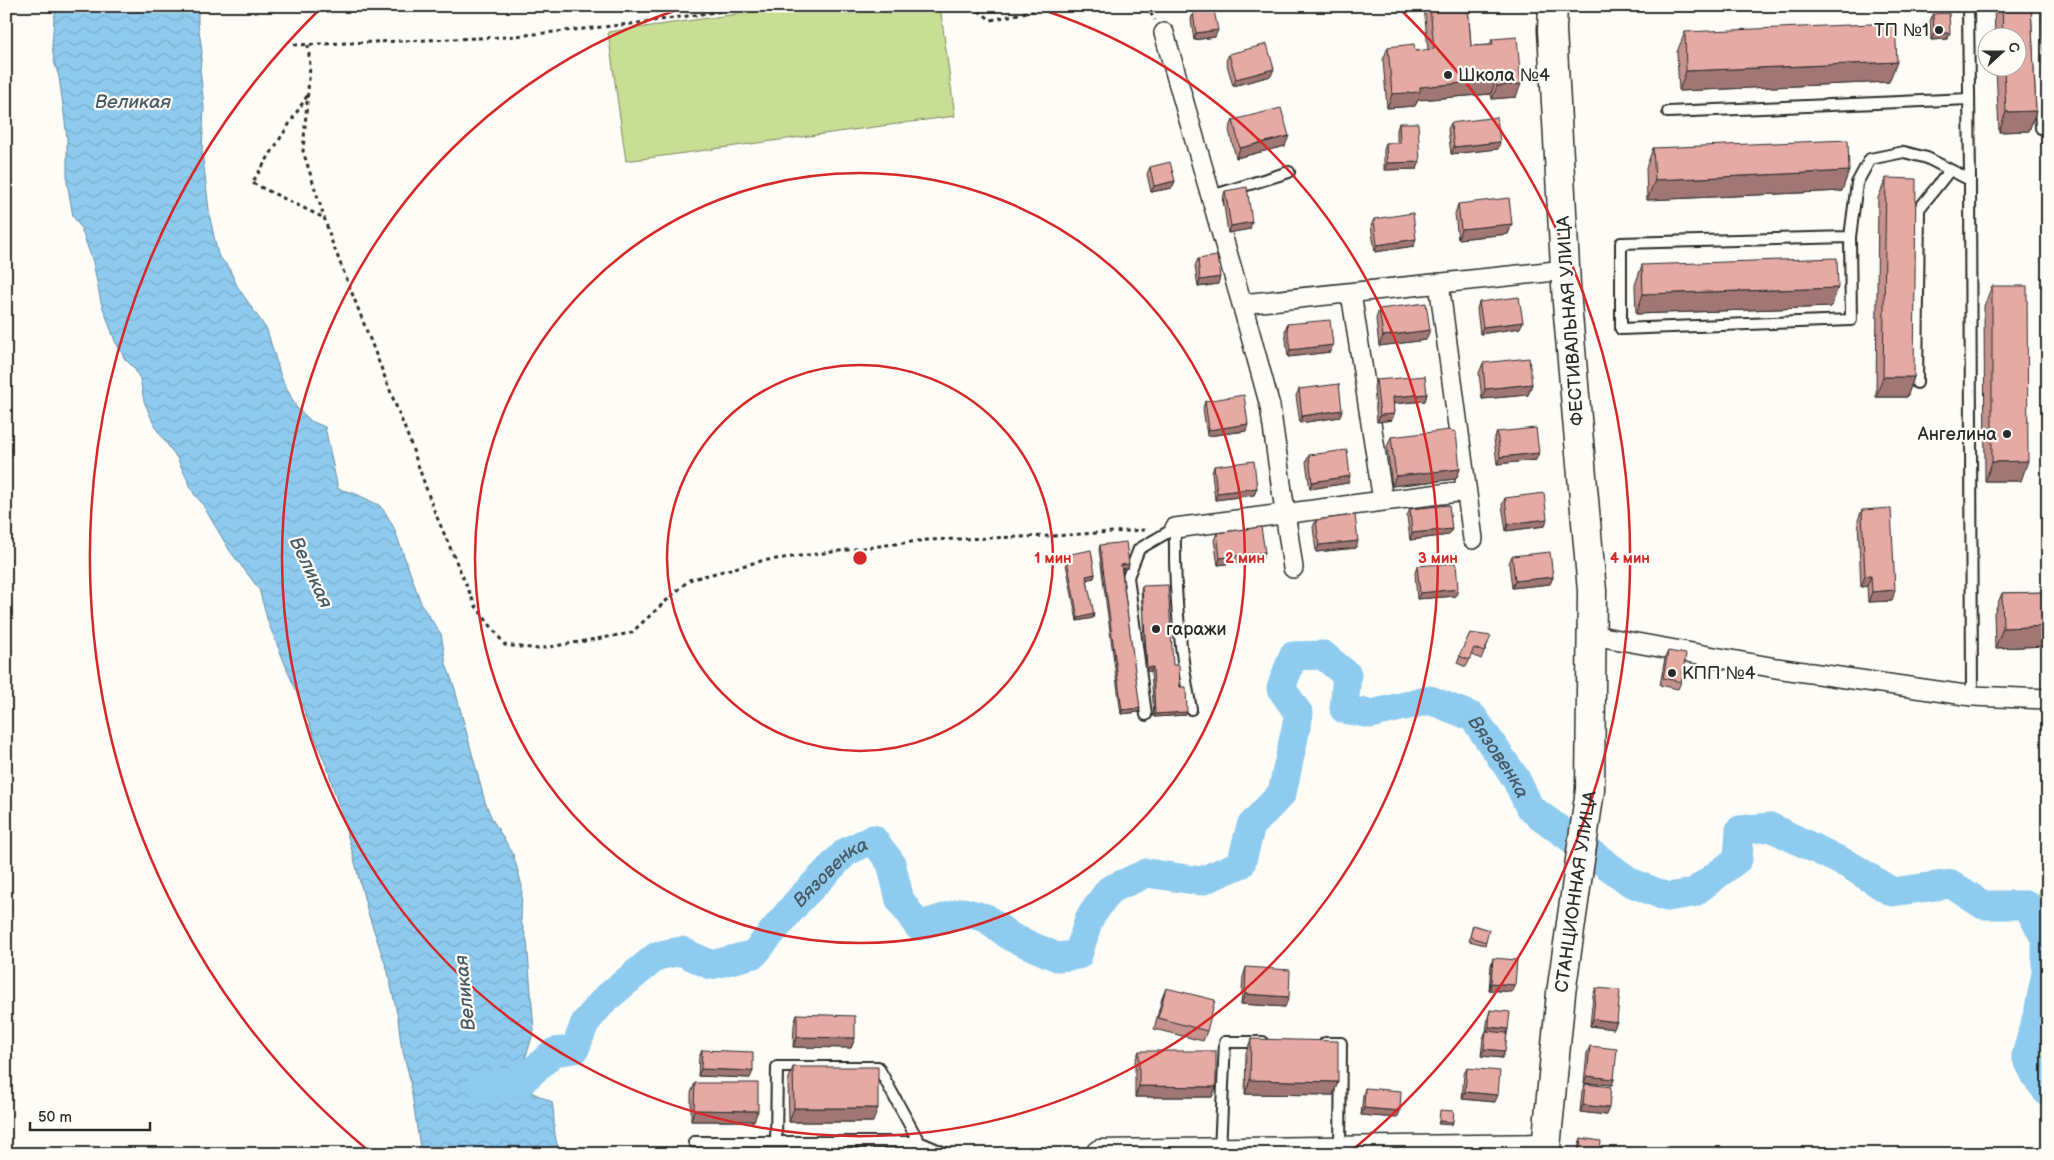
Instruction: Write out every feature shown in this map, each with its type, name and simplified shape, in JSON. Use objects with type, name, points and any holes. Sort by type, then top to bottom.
[{"type":"main road","name":"ФЕСТИВАЛЬНАЯ УЛИЦА","points":[[1554,6],[1552,30],[1565,270],[1592,591],[1592,635]]},
{"type":"main road","name":"СТАНЦИОННАЯ УЛИЦА","points":[[1546,1151],[1561,993],[1590,790],[1592,635]]},
{"type":"main road","points":[[1100,1154],[1546,1151]]},
{"type":"street","points":[[1164,33],[1270,406],[1293,568]]},
{"type":"street","points":[[1242,304],[1565,270]]},
{"type":"street","points":[[1439,283],[1472,539]]},
{"type":"street","points":[[1351,292],[1382,501]]},
{"type":"street","points":[[1175,528],[1466,491]]},
{"type":"street","points":[[1592,635],[1776,668],[1972,696],[2048,699]]},
{"type":"lane","points":[[1968,6],[1972,696]]},
{"type":"lane","points":[[2036,6],[2041,128],[2048,127]]},
{"type":"lane","points":[[1668,112],[1968,99]]},
{"type":"lane","points":[[1850,237],[1620,243],[1622,329],[1851,320],[1850,237],[1857,183],[1870,159],[1904,152],[1927,158],[1970,180]]},
{"type":"lane","points":[[1917,383],[1919,209],[1950,170]]},
{"type":"lane","points":[[1212,199],[1221,193],[1290,172]]},
{"type":"lane","points":[[1175,528],[1174,575],[1178,630],[1191,708]]},
{"type":"lane","points":[[1146,715],[1128,577],[1139,549],[1175,528]]},
{"type":"lane","points":[[1220,1152],[1225,1042],[1273,1042]]},
{"type":"lane","points":[[1312,1043],[1341,1043],[1340,1151]]},
{"type":"lane","points":[[776,1142],[777,1067],[878,1067],[919,1142]]},
{"type":"lane","points":[[694,1142],[919,1142],[947,1154]]},
{"type":"path","points":[[294,45],[506,37],[631,24],[758,6]]},
{"type":"path","points":[[972,6],[991,20],[1049,7],[1086,6]]},
{"type":"path","points":[[308,45],[310,66],[303,151],[332,242],[409,439],[433,508],[475,605],[505,644],[538,649],[632,633],[689,580],[761,561],[928,540],[1051,536],[1175,528]]},
{"type":"path","points":[[308,94],[252,183],[325,218]]},
{"type":"green space","points":[[795,6],[940,6],[955,116],[626,161],[608,32]]},
{"type":"green space","points":[[2044,867],[2048,867],[2048,941],[2037,906]]},
{"type":"green space","points":[[2048,998],[2048,1082],[2041,1070],[2035,1049]]},
{"type":"water","name":"Великая","points":[[57,6],[198,6],[202,52],[200,69],[204,107],[202,151],[210,218],[218,255],[229,268],[237,286],[267,330],[281,377],[296,407],[311,421],[325,427],[338,489],[354,493],[379,505],[385,512],[394,528],[422,606],[441,634],[446,664],[454,686],[485,802],[492,819],[513,854],[522,886],[521,921],[527,941],[534,1031],[525,1059],[522,1081],[531,1092],[552,1102],[556,1142],[562,1154],[421,1154],[409,1075],[401,1044],[398,1018],[388,972],[368,913],[328,770],[268,622],[259,589],[230,551],[201,502],[194,494],[177,458],[155,427],[144,401],[140,379],[134,368],[125,359],[115,341],[101,302],[93,262],[81,228],[73,216],[67,182],[67,138],[59,77],[52,46]]},
{"type":"building","points":[[1430,6],[1468,6],[1471,46],[1493,45],[1492,39],[1517,37],[1521,84],[1497,86],[1496,80],[1420,87],[1420,92],[1392,94],[1388,47],[1414,44],[1415,51],[1434,49]]},
{"type":"building","points":[[2002,6],[2031,6],[2036,111],[2006,112],[2004,78],[2026,78],[2026,28],[2003,28]]},
{"type":"building","points":[[1214,10],[1218,30],[1196,33],[1193,13]]},
{"type":"building","points":[[1949,13],[1950,33],[1934,33],[1933,14]]},
{"type":"building","points":[[1895,23],[1897,62],[1686,71],[1685,32]]},
{"type":"building","points":[[1267,44],[1274,69],[1236,79],[1229,54]]},
{"type":"building","points":[[1281,108],[1289,136],[1240,148],[1233,120]]},
{"type":"building","points":[[1497,117],[1500,142],[1454,147],[1451,123]]},
{"type":"building","points":[[1399,123],[1418,123],[1420,162],[1387,163],[1386,143],[1400,143]]},
{"type":"building","points":[[1848,140],[1849,171],[1655,180],[1653,148]]},
{"type":"building","points":[[1170,162],[1175,181],[1154,186],[1150,167]]},
{"type":"building","points":[[1886,178],[1916,179],[1914,377],[1883,377]]},
{"type":"building","points":[[1247,187],[1252,222],[1231,226],[1225,191]]},
{"type":"building","points":[[1509,198],[1512,224],[1461,229],[1458,204]]},
{"type":"building","points":[[1413,213],[1416,239],[1377,245],[1374,219]]},
{"type":"building","points":[[1217,256],[1220,277],[1200,280],[1198,259]]},
{"type":"building","points":[[1837,258],[1838,288],[1643,294],[1642,265]]},
{"type":"building","points":[[1992,286],[2027,286],[2028,461],[1992,462]]},
{"type":"building","points":[[1519,297],[1523,322],[1483,327],[1479,302]]},
{"type":"building","points":[[1426,303],[1430,330],[1383,336],[1379,309]]},
{"type":"building","points":[[1330,320],[1333,345],[1290,350],[1287,324]]},
{"type":"building","points":[[1529,358],[1532,384],[1485,389],[1483,363]]},
{"type":"building","points":[[1425,376],[1427,394],[1393,397],[1394,414],[1380,415],[1376,380]]},
{"type":"building","points":[[1339,384],[1342,410],[1302,416],[1299,389]]},
{"type":"building","points":[[1244,395],[1248,424],[1209,430],[1205,401]]},
{"type":"building","points":[[1536,428],[1539,453],[1500,457],[1497,432]]},
{"type":"building","points":[[1449,430],[1456,432],[1460,469],[1396,476],[1391,437]]},
{"type":"building","points":[[1347,450],[1350,476],[1312,482],[1309,455]]},
{"type":"building","points":[[1254,461],[1257,488],[1217,493],[1214,466]]},
{"type":"building","points":[[1544,493],[1547,519],[1508,524],[1505,498]]},
{"type":"building","points":[[1449,505],[1452,529],[1412,533],[1410,509]]},
{"type":"building","points":[[1891,508],[1895,590],[1872,592],[1871,576],[1865,576],[1862,510]]},
{"type":"building","points":[[1355,515],[1358,541],[1319,545],[1316,520]]},
{"type":"building","points":[[1261,527],[1265,552],[1220,558],[1217,533]]},
{"type":"building","points":[[1126,542],[1129,564],[1121,565],[1140,708],[1122,710],[1100,545]]},
{"type":"building","points":[[1091,550],[1095,574],[1086,576],[1094,614],[1078,618],[1066,555]]},
{"type":"building","points":[[1550,552],[1553,577],[1515,581],[1512,556]]},
{"type":"building","points":[[1456,563],[1458,589],[1420,593],[1417,566]]},
{"type":"building","name":"гаражи","points":[[1168,585],[1173,665],[1179,665],[1180,687],[1186,687],[1187,712],[1155,714],[1153,667],[1147,668],[1142,586]]},
{"type":"building","points":[[2048,592],[2048,626],[2003,628],[2002,593]]},
{"type":"building","points":[[1470,633],[1491,636],[1484,652],[1474,648],[1469,660],[1459,656]]},
{"type":"building","name":"КПП №4","points":[[1668,651],[1686,654],[1681,682],[1663,678]]},
{"type":"building","points":[[1473,925],[1489,930],[1486,942],[1470,937]]},
{"type":"building","points":[[1493,958],[1517,960],[1515,985],[1491,983]]},
{"type":"building","points":[[1246,967],[1290,970],[1289,997],[1245,994]]},
{"type":"building","points":[[1166,988],[1215,1000],[1207,1031],[1158,1018]]},
{"type":"building","points":[[1596,988],[1620,990],[1617,1022],[1593,1019]]},
{"type":"building","points":[[1490,1010],[1510,1012],[1508,1029],[1489,1027]]},
{"type":"building","points":[[797,1014],[855,1016],[855,1038],[797,1037]]},
{"type":"building","points":[[1486,1031],[1507,1033],[1505,1051],[1484,1049]]},
{"type":"building","points":[[1251,1039],[1338,1041],[1338,1082],[1250,1080]]},
{"type":"building","points":[[1590,1046],[1617,1049],[1614,1079],[1587,1076]]},
{"type":"building","points":[[702,1050],[753,1052],[753,1071],[701,1069]]},
{"type":"building","points":[[1139,1051],[1216,1051],[1216,1087],[1139,1086]]},
{"type":"building","points":[[793,1067],[878,1067],[878,1108],[794,1108]]},
{"type":"building","points":[[1467,1068],[1500,1071],[1498,1095],[1465,1092]]},
{"type":"building","points":[[695,1083],[758,1083],[758,1111],[694,1110]]},
{"type":"building","points":[[1585,1084],[1611,1087],[1609,1108],[1583,1105]]},
{"type":"building","points":[[1365,1088],[1401,1091],[1400,1111],[1364,1108]]},
{"type":"building","points":[[1440,1110],[1454,1111],[1453,1122],[1439,1121]]},
{"type":"building","points":[[1581,1138],[1601,1141],[1600,1154],[1579,1154]]},
{"type":"waterway","name":"Вязовенка","points":[[482,1085],[522,1081],[554,1052],[575,1049],[585,1023],[604,1000],[657,956],[681,951],[711,965],[754,954],[799,900],[846,852],[873,839],[891,863],[900,900],[918,926],[963,912],[986,918],[1011,937],[1057,957],[1078,955],[1089,919],[1109,890],[1147,873],[1201,881],[1241,864],[1251,826],[1282,793],[1299,714],[1281,688],[1293,656],[1323,655],[1347,675],[1344,709],[1371,714],[1430,700],[1473,717],[1516,779],[1530,808],[1630,882],[1667,897],[1693,893],[1738,859],[1740,830],[1770,827],[1851,866],[1892,892],[1951,884],[1983,905],[2027,905],[2046,940],[2046,973],[2039,1009],[2026,1056],[2037,1078],[2048,1093]]},
{"type":"place","name":"ТП №1","points":[[1939,30]]},
{"type":"place","name":"Школа №4","points":[[1448,75]]},
{"type":"place","name":"Ангелина","points":[[2007,434]]},
{"type":"place","name":"гаражи","points":[[1156,629]]},
{"type":"place","name":"КПП №4","points":[[1672,673]]}]
